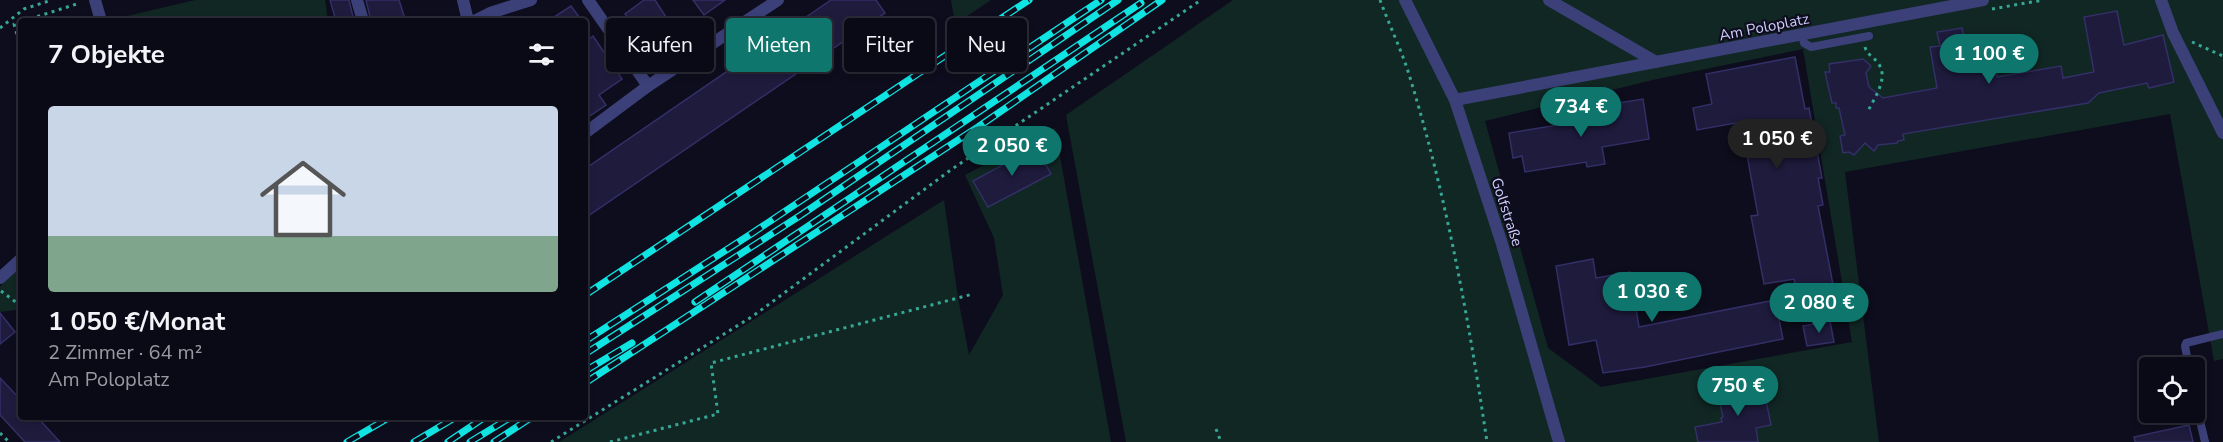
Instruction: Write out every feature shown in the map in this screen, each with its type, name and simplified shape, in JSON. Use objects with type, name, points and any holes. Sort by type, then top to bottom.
[{"type":"street","points":[[95,0],[100,18]]},
{"type":"street","points":[[357,0],[362,18]]},
{"type":"street","points":[[463,0],[467,18]]},
{"type":"street","points":[[480,18],[531,0]]},
{"type":"street","points":[[588,0],[648,86]]},
{"type":"street","points":[[588,131],[648,86],[778,0]]},
{"type":"street","name":"Golfstraße","points":[[1405,0],[1455,100],[1502,244],[1559,442]]},
{"type":"street","points":[[1549,0],[1656,62]]},
{"type":"street","name":"Am Poloplatz","points":[[1455,100],[1983,0]]},
{"type":"street","points":[[2161,0],[2173,33],[2223,133]]},
{"type":"street","points":[[1,285],[18,263]]},
{"type":"lane","points":[[1802,35],[1804,43],[1811,47],[1866,37]]},
{"type":"lane","points":[[2187,357],[2186,343],[2223,334]]},
{"type":"lane","points":[[2201,423],[2205,442]]},
{"type":"path","points":[[0,27],[24,9],[52,0]]},
{"type":"path","points":[[588,419],[753,316],[952,169],[1201,0]]},
{"type":"path","points":[[1380,0],[1411,80],[1442,200],[1463,292],[1487,442]]},
{"type":"path","points":[[32,18],[80,3]]},
{"type":"path","points":[[18,22],[14,24],[18,38]]},
{"type":"path","points":[[2173,33],[2223,56]]},
{"type":"path","points":[[1866,37],[1866,52],[1879,63],[1883,81],[1868,111]]},
{"type":"path","points":[[1,285],[18,303]]},
{"type":"path","points":[[610,442],[718,414],[711,363],[973,294]]},
{"type":"path","points":[[553,441],[587,420]]},
{"type":"path","points":[[1216,429],[1221,442]]},
{"type":"path","points":[[0,433],[9,442]]},
{"type":"green space","points":[[195,0],[325,0],[328,18],[119,18]]},
{"type":"green space","points":[[951,0],[991,0],[964,18],[954,18]]},
{"type":"green space","points":[[1233,0],[2223,0],[2223,359],[2214,361],[2170,114],[1845,172],[1879,442],[1126,442],[1066,115]],"holes":[[[1803,49],[1852,342],[1601,387],[1548,348],[1485,121],[1657,79]]]},
{"type":"green space","points":[[1055,128],[1111,442],[559,442],[944,200],[969,355],[1003,295],[994,238],[965,175]]},
{"type":"green space","points":[[18,266],[18,309],[0,312],[0,287]]},
{"type":"building","points":[[330,0],[349,0],[353,18],[335,18]]},
{"type":"building","points":[[366,0],[399,0],[405,18],[370,18]]},
{"type":"building","points":[[644,0],[655,0],[667,18],[628,18],[625,14]]},
{"type":"building","points":[[693,0],[725,0],[704,15]]},
{"type":"building","points":[[831,0],[876,0],[885,13],[878,18],[844,18],[844,41],[832,49],[832,18],[805,18]]},
{"type":"building","points":[[571,6],[580,18],[553,18]]},
{"type":"building","points":[[2117,11],[2124,45],[2163,35],[2174,82],[2149,88],[2147,83],[2099,93],[2088,103],[1903,134],[1904,140],[1878,145],[1874,151],[1865,143],[1854,155],[1849,152],[1843,153],[1840,136],[1845,135],[1839,108],[1836,108],[1836,103],[1832,103],[1825,72],[1830,72],[1829,64],[1863,59],[1871,66],[1866,73],[1869,87],[1883,98],[1937,88],[1930,47],[1940,46],[1937,32],[1962,28],[1965,41],[1990,37],[1997,77],[2061,66],[2063,78],[2094,72],[2084,17]]},
{"type":"building","points":[[593,36],[606,55],[606,72],[617,72],[622,79],[599,95],[606,105],[588,117],[588,40]]},
{"type":"building","points":[[1795,57],[1805,109],[1809,108],[1822,178],[1818,178],[1823,205],[1818,206],[1835,295],[1799,302],[1794,279],[1764,284],[1751,216],[1758,215],[1741,122],[1697,130],[1693,108],[1712,104],[1706,74]]},
{"type":"building","points":[[726,72],[799,72],[588,216],[588,167]]},
{"type":"building","points":[[1643,99],[1649,139],[1602,147],[1605,164],[1587,167],[1586,162],[1525,172],[1522,156],[1513,158],[1509,133],[1595,119],[1593,107]]},
{"type":"building","points":[[1036,147],[1051,174],[988,207],[973,181]]},
{"type":"building","points":[[1593,259],[1596,278],[1630,272],[1639,327],[1775,300],[1783,339],[1645,367],[1603,373],[1596,340],[1569,345],[1556,266]]},
{"type":"building","points":[[0,313],[15,332],[0,344]]},
{"type":"building","points":[[1830,321],[1834,342],[1807,346],[1803,326]]},
{"type":"building","points":[[0,378],[18,397],[18,420],[40,420],[60,442],[25,442],[0,415]]},
{"type":"building","points":[[1749,383],[1751,389],[1763,386],[1771,425],[1756,428],[1758,442],[1698,442],[1695,427],[1722,422],[1718,394],[1731,392],[1730,387]]},
{"type":"building","points":[[2189,425],[2193,442],[2135,442],[2134,437]]},
{"type":"railway","points":[[588,293],[1029,0]]},
{"type":"railway","points":[[588,339],[751,234],[1101,0]]},
{"type":"railway","points":[[588,352],[801,215],[1118,0]]},
{"type":"railway","points":[[588,381],[978,127],[1162,0]]},
{"type":"railway","points":[[695,302],[1141,3]]},
{"type":"railway","points":[[588,369],[632,343]]},
{"type":"railway","points":[[347,442],[385,420]]},
{"type":"railway","points":[[414,442],[451,420]]},
{"type":"railway","points":[[448,442],[481,420]]},
{"type":"railway","points":[[470,442],[506,420]]},
{"type":"railway","points":[[494,442],[527,420]]}]
